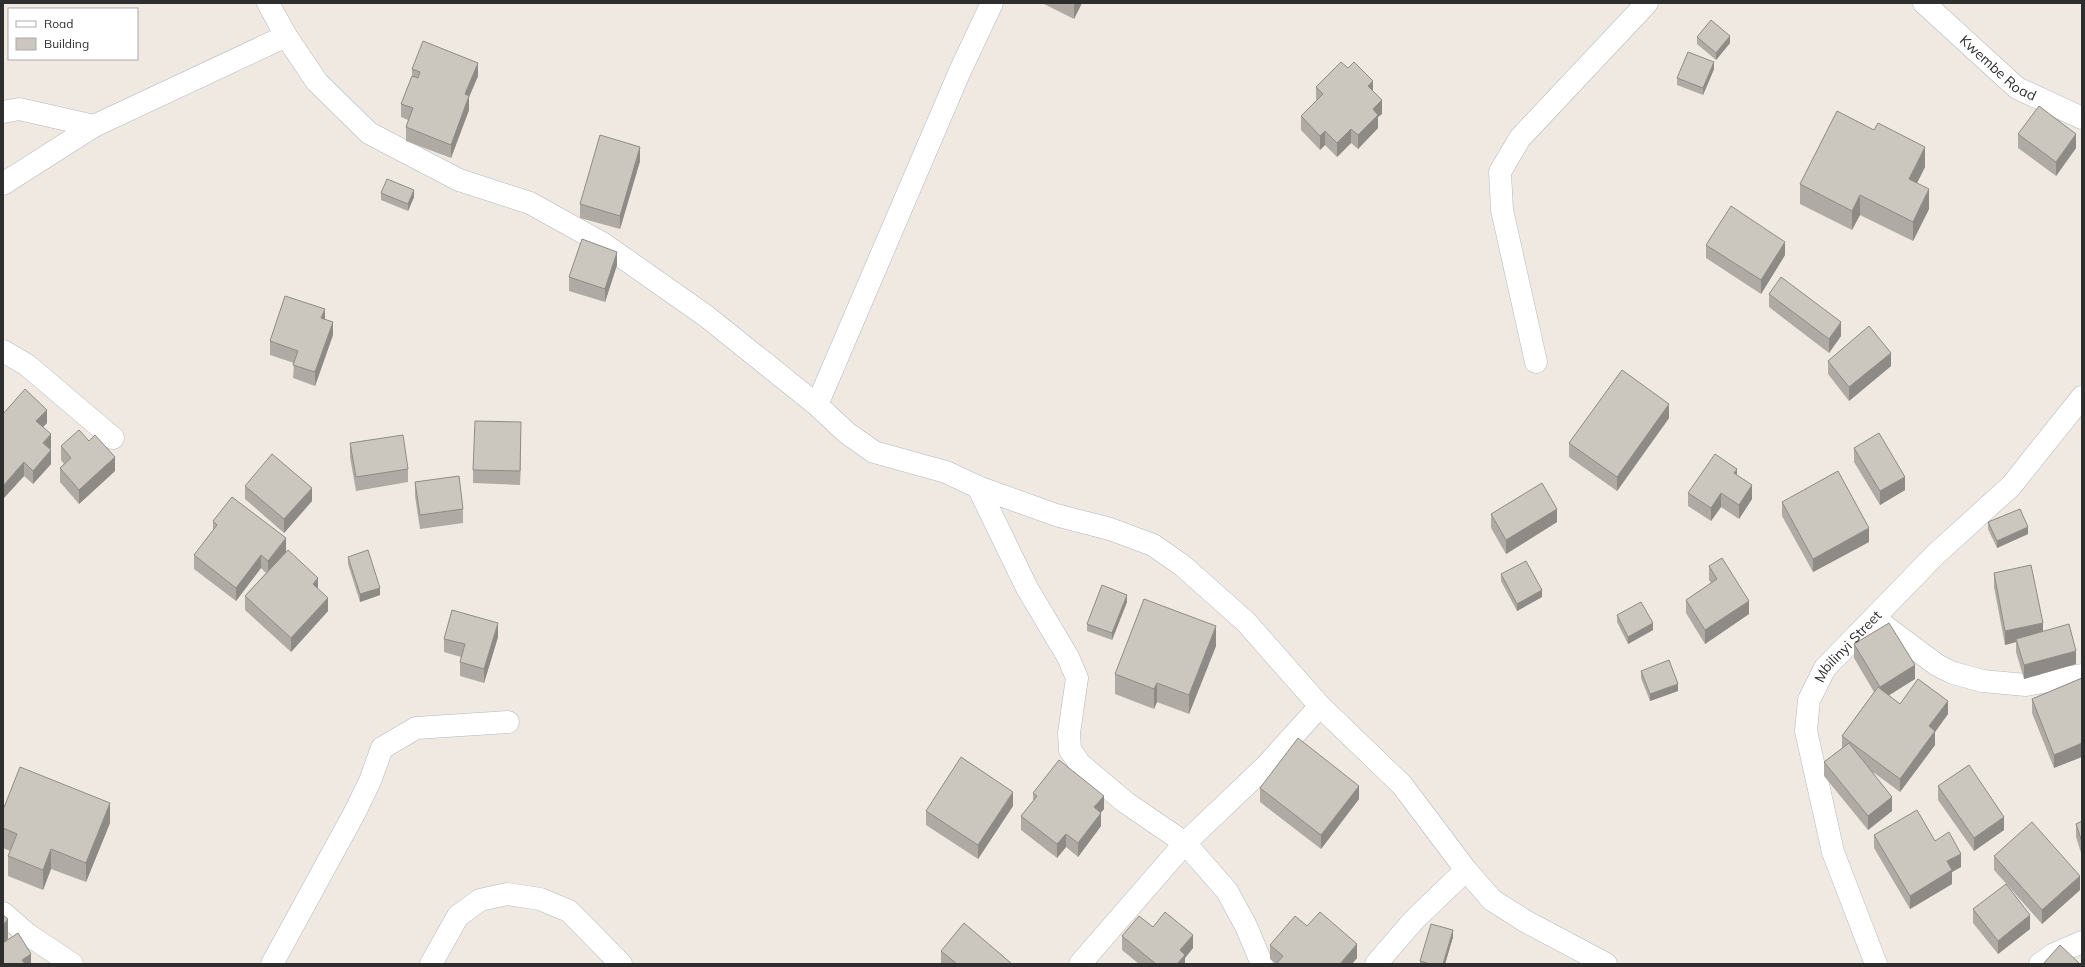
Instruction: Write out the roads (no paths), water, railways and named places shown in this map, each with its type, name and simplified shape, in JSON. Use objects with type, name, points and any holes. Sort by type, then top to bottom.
[{"type":"street","points":[[268,3],[286,36],[317,82],[369,133],[459,180],[530,203],[602,243],[706,316],[817,405],[847,433],[874,452],[946,472],[978,487],[1056,515],[1110,529],[1153,545],[1183,566],[1246,622],[1320,706],[1402,785],[1466,870],[1492,900],[1525,921],[1606,964]]},
{"type":"street","points":[[817,405],[960,71],[992,3]]},
{"type":"street","points":[[1536,362],[1502,210],[1500,172],[1520,138],[1647,3]]},
{"type":"street","name":"Kwembe Road","points":[[1924,3],[2017,88],[2082,117]]},
{"type":"street","points":[[3,184],[94,126],[286,36]]},
{"type":"street","points":[[3,112],[19,109],[94,126]]},
{"type":"street","points":[[3,351],[26,365],[113,438]]},
{"type":"street","name":"Mbilinyi Street","points":[[1876,964],[1833,852],[1806,731],[1809,700],[1825,668],[1936,554],[2011,486],[2082,397]]},
{"type":"street","points":[[978,487],[1027,588],[1068,657],[1077,678],[1069,733],[1070,750],[1080,764],[1125,802],[1185,843],[1227,891],[1246,926],[1262,964]]},
{"type":"street","points":[[1874,618],[1938,665],[1953,673],[1983,681],[2026,685],[2082,674]]},
{"type":"street","points":[[1080,964],[1185,843],[1266,766],[1320,706]]},
{"type":"street","points":[[272,964],[356,812],[370,781],[382,748],[416,728],[508,722]]},
{"type":"street","points":[[1376,964],[1414,920],[1466,870]]},
{"type":"street","points":[[431,964],[458,916],[480,900],[507,894],[540,899],[569,911],[621,964]]},
{"type":"street","points":[[3,913],[27,934],[72,964]]},
{"type":"street","points":[[2040,964],[2054,954],[2082,942]]}]
